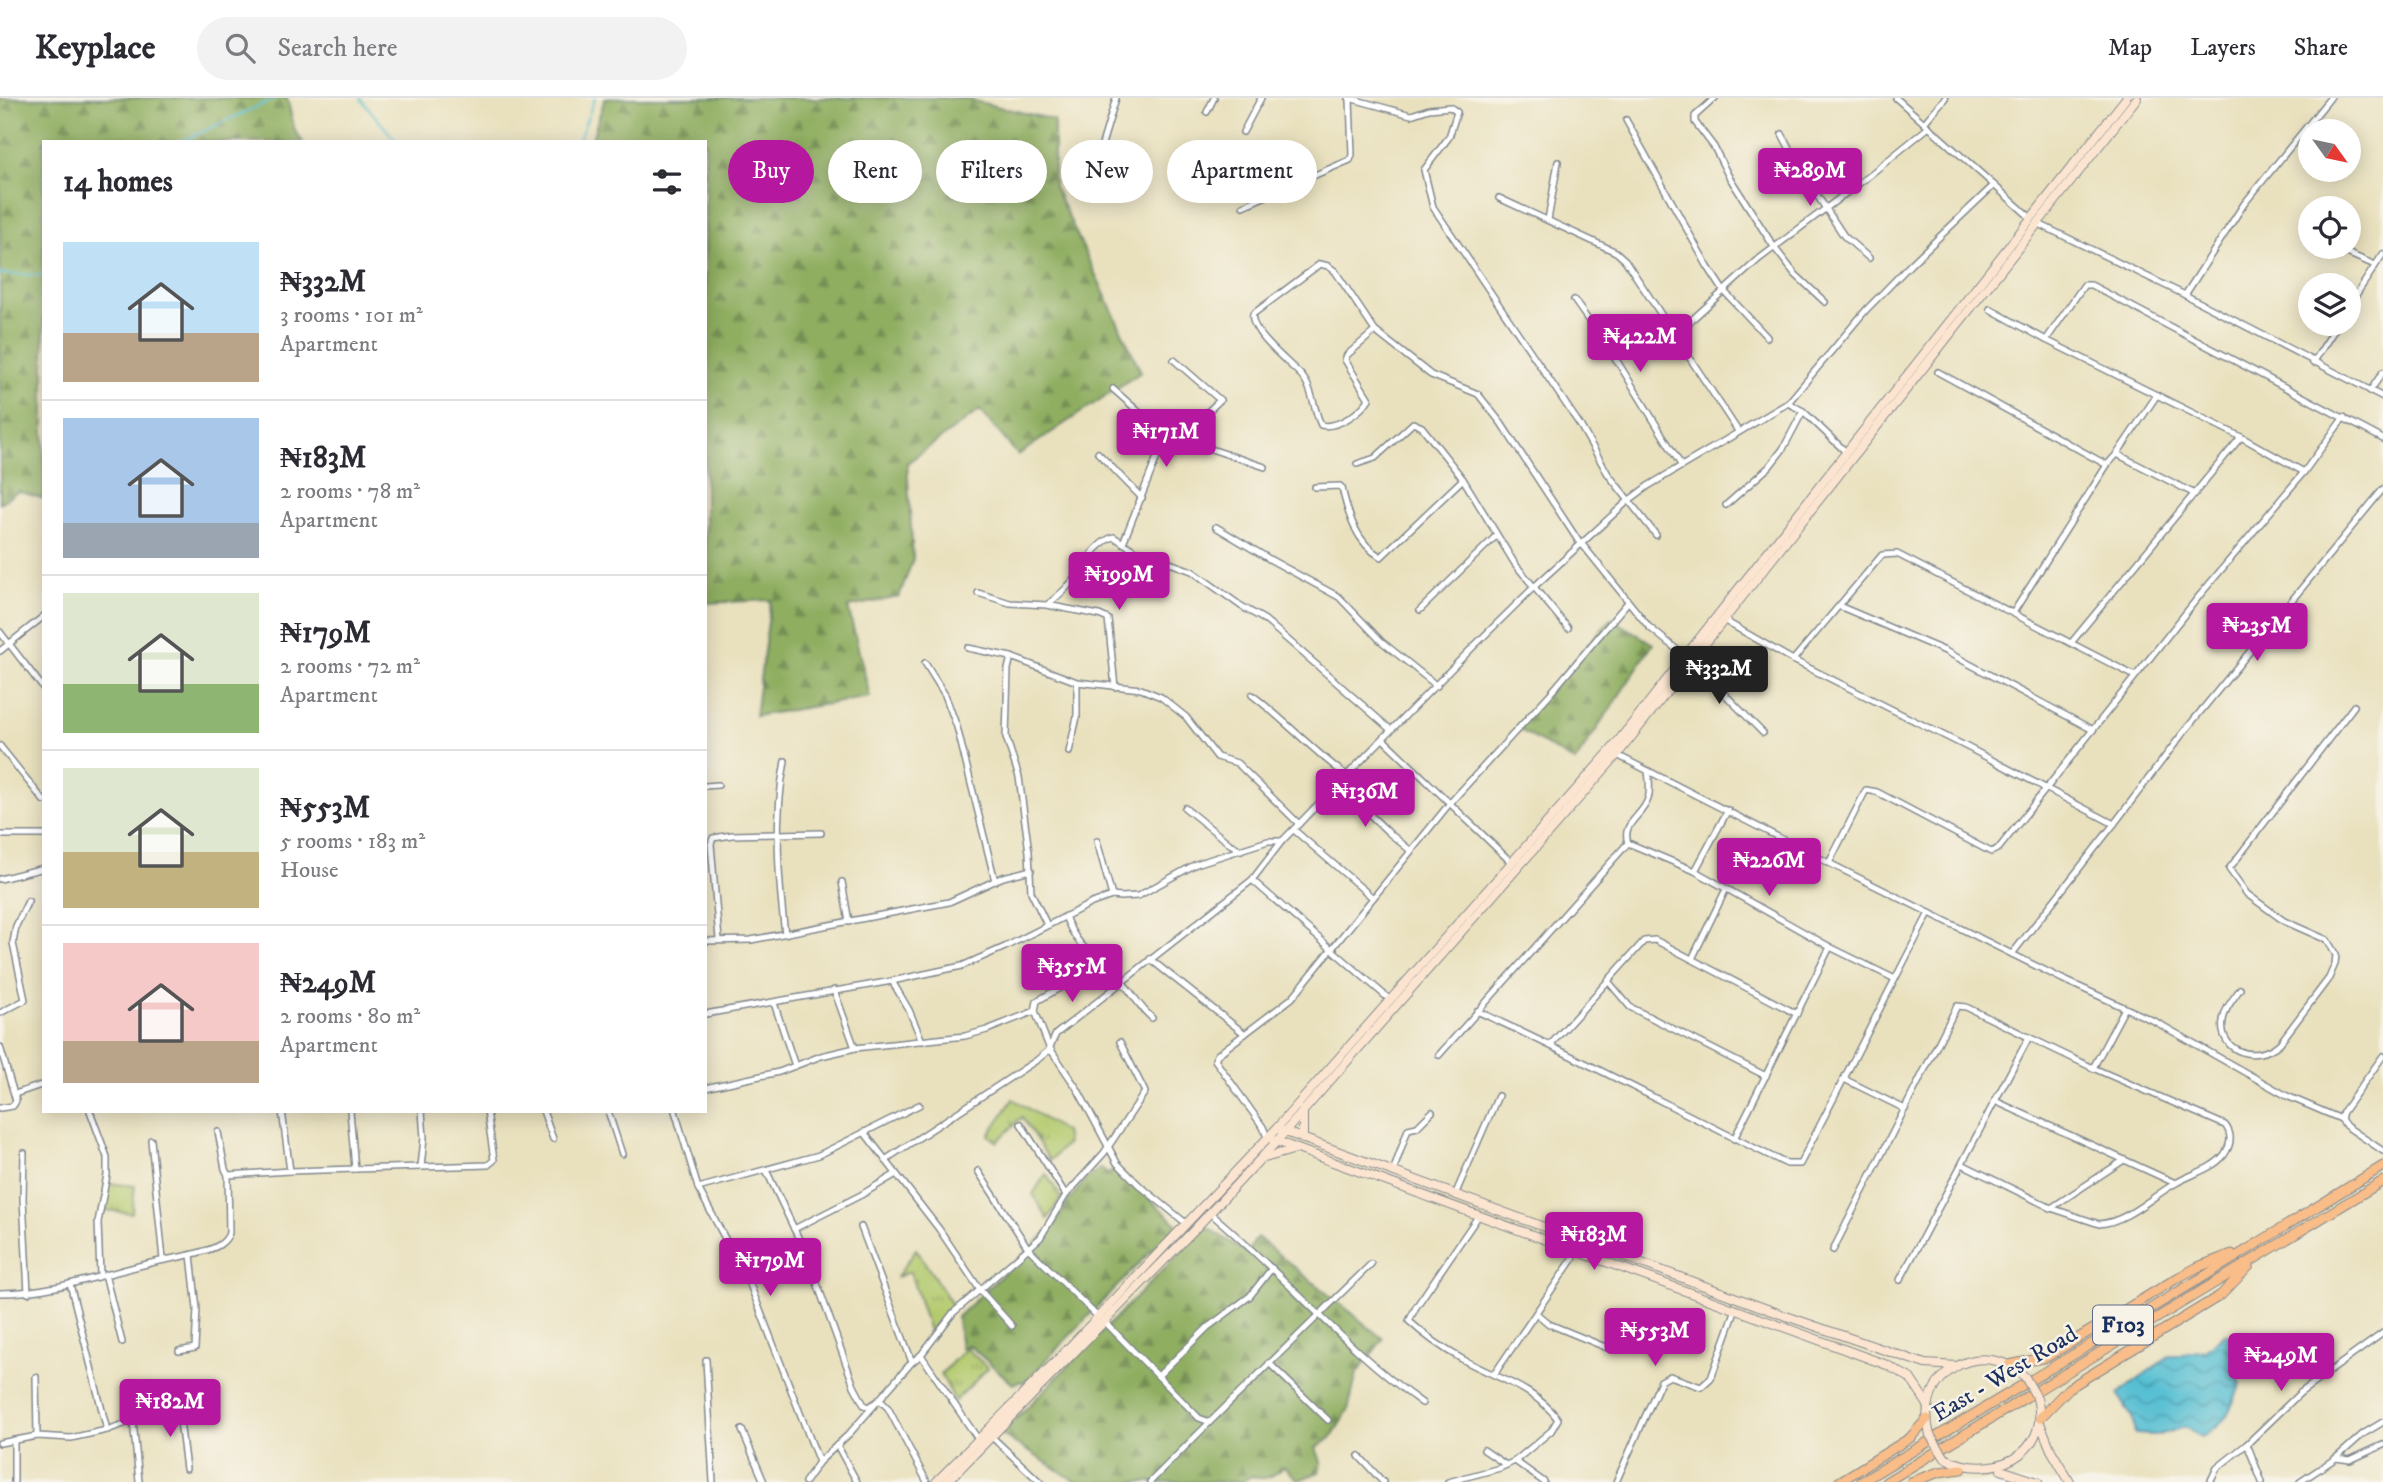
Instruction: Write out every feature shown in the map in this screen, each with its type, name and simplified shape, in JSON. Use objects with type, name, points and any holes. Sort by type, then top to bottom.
[{"type":"main road","points":[[936,1482],[1210,1213],[1258,1160],[1390,999],[1725,621],[2126,98]]},
{"type":"main road","points":[[1280,1130],[1303,1110],[1617,755],[1846,453],[2137,98]]},
{"type":"main road","points":[[1303,1110],[1303,1139]]},
{"type":"main road","points":[[1280,1130],[1766,1309],[1926,1364],[1957,1366]]},
{"type":"main road","points":[[1272,1140],[1736,1308],[1902,1372],[1917,1387],[1928,1405]]},
{"type":"main road","points":[[947,1482],[1102,1320],[1187,1224],[1272,1140]]},
{"type":"main road","points":[[1258,1160],[1297,1149]]},
{"type":"main road","name":"East - West Road","points":[[1861,1482],[2383,1166]]},
{"type":"main road","name":"East - West Road","points":[[1886,1482],[2383,1181]]},
{"type":"main road","points":[[2009,1365],[2047,1357],[2199,1266],[2246,1249]]},
{"type":"main road","points":[[1911,1482],[1938,1472],[1962,1469],[1982,1473],[2001,1470],[2014,1463],[2025,1454],[2036,1437],[2040,1420],[2069,1388],[2221,1295],[2258,1256]]},
{"type":"main road","points":[[1962,1469],[1945,1458],[1930,1435],[1928,1405],[1938,1382],[1957,1366],[1985,1359],[2009,1365],[2025,1377],[2037,1398],[2040,1420],[2052,1450],[2070,1482]]},
{"type":"main road","points":[[1839,1482],[1910,1438],[1927,1419]]},
{"type":"main road","points":[[2001,1470],[2038,1482]]},
{"type":"street","points":[[1103,140],[1116,98]]},
{"type":"street","points":[[1207,113],[1214,98]]},
{"type":"street","points":[[1243,132],[1261,98]]},
{"type":"street","points":[[1243,206],[1350,160],[1350,98],[1411,116],[1444,107],[1450,107],[1457,112],[1449,137],[1424,170],[1433,207],[1628,501],[1656,535]]},
{"type":"street","points":[[1715,98],[1695,116],[1695,122],[1714,147],[1774,247],[1795,274],[1825,302]]},
{"type":"street","points":[[1896,98],[2034,221],[2383,397]]},
{"type":"street","points":[[1675,335],[1774,247],[1825,209],[1926,125],[1945,98]]},
{"type":"street","points":[[2185,295],[2244,204],[2330,98]]},
{"type":"street","points":[[1626,120],[1707,267],[1723,290],[1767,337]]},
{"type":"street","points":[[1782,134],[1825,209],[1844,236],[1869,258]]},
{"type":"street","points":[[1548,220],[1558,162]]},
{"type":"street","points":[[885,1160],[1037,1060],[1048,1051],[1056,1034],[1252,880],[1282,841],[1535,586],[1628,501],[1681,465],[1788,403],[1866,310],[1912,262],[1994,185]]},
{"type":"street","points":[[1499,198],[1616,252],[1625,260],[1738,431]]},
{"type":"street","points":[[2361,287],[2383,254]]},
{"type":"street","points":[[2361,259],[2375,265]]},
{"type":"street","points":[[1375,331],[1347,355],[1345,360],[1369,399],[1363,408],[1328,426],[1321,425],[1305,379],[1271,346],[1252,324],[1251,319],[1253,314],[1320,264],[1335,271],[1375,331],[1431,375],[1478,394],[1501,423],[1581,545],[1649,627],[1689,660],[1763,733]]},
{"type":"street","points":[[2046,340],[2084,285],[2091,285],[2383,439]]},
{"type":"street","points":[[1574,300],[1619,364],[1681,465]]},
{"type":"street","points":[[1990,309],[2304,472]]},
{"type":"street","points":[[2313,363],[2330,336]]},
{"type":"street","points":[[1123,542],[1156,456],[1193,427],[1220,400],[1174,360]]},
{"type":"street","points":[[1938,372],[2107,465]]},
{"type":"street","points":[[2370,391],[2383,372]]},
{"type":"street","points":[[1113,389],[1156,427],[1168,445]]},
{"type":"street","points":[[2013,613],[2107,465],[2157,395]]},
{"type":"street","points":[[1788,403],[1802,411],[1846,453]]},
{"type":"street","points":[[1726,505],[1769,467],[1783,449],[1802,411]]},
{"type":"street","points":[[1829,863],[1866,790],[1877,792],[1991,852],[2000,848],[2135,676],[2304,472],[2344,417]]},
{"type":"street","points":[[1357,464],[1375,458],[1409,426],[1418,424],[1429,433],[1463,479],[1515,564],[1568,628]]},
{"type":"street","points":[[1193,427],[1208,448],[1265,467]]},
{"type":"street","points":[[2071,643],[2241,437]]},
{"type":"street","points":[[1098,453],[1142,498]]},
{"type":"street","points":[[2117,454],[2196,494]]},
{"type":"street","points":[[1315,487],[1342,488],[1349,518],[1360,537],[1381,557],[1463,479]]},
{"type":"street","points":[[2012,954],[2200,713],[2383,489]]},
{"type":"street","points":[[1216,527],[1339,597],[1381,641],[1437,686]]},
{"type":"street","points":[[1420,610],[1496,536]]},
{"type":"street","points":[[1046,605],[1069,586],[1095,551],[1108,538],[1114,537],[1134,550],[1192,571],[1265,620],[1391,730]]},
{"type":"street","points":[[1793,660],[1882,555],[1897,554],[2135,676]]},
{"type":"street","points":[[978,593],[1003,602],[1046,605],[1108,619],[1115,687]]},
{"type":"street","points":[[1272,1140],[1215,1060],[1219,1052],[1292,998],[1450,803],[1549,695],[1628,602]]},
{"type":"street","points":[[1839,606],[1945,651],[2093,730]]},
{"type":"street","points":[[0,651],[42,618]]},
{"type":"street","points":[[1725,621],[1793,660],[2114,824]]},
{"type":"street","points":[[0,632],[42,686]]},
{"type":"street","points":[[968,648],[1011,657],[1077,682],[1140,689],[1171,704],[1186,717],[1217,757],[1237,763],[1300,824]]},
{"type":"street","points":[[1011,657],[1008,669],[1006,737],[1018,777],[1031,870],[1031,892],[1047,925]]},
{"type":"street","points":[[925,663],[945,695],[957,727],[995,881]]},
{"type":"street","points":[[1069,752],[1077,717],[1077,682]]},
{"type":"street","points":[[1252,695],[1346,775]]},
{"type":"street","points":[[2240,989],[2224,1014],[2225,1036],[2240,1052],[2261,1055],[2280,1044],[2333,970],[2336,955],[2327,940],[2272,914],[2247,894],[2229,869],[2354,706]]},
{"type":"street","points":[[1383,739],[1512,863]]},
{"type":"street","points":[[0,746],[42,798]]},
{"type":"street","points":[[1617,755],[1929,913],[2156,1022],[2287,1096],[2341,1119],[2346,1126],[2383,1151]]},
{"type":"street","points":[[785,761],[778,834],[785,934]]},
{"type":"street","points":[[1648,771],[1649,799],[1629,823],[1625,835],[1628,843],[1695,871],[1830,947],[1895,979]]},
{"type":"street","points":[[1338,784],[1411,851]]},
{"type":"street","points":[[707,786],[718,785]]},
{"type":"street","points":[[1185,808],[1241,850]]},
{"type":"street","points":[[1695,871],[1728,810]]},
{"type":"street","points":[[1294,830],[1373,898]]},
{"type":"street","points":[[719,940],[711,844],[713,838],[821,832]]},
{"type":"street","points":[[0,835],[42,835]]},
{"type":"street","points":[[1097,841],[1112,895]]},
{"type":"street","points":[[707,1014],[962,966],[1112,895],[1138,896],[1196,864],[1268,841],[1282,841]]},
{"type":"street","points":[[1439,1055],[1628,843]]},
{"type":"street","points":[[0,879],[42,868]]},
{"type":"street","points":[[707,941],[751,940],[950,902],[995,881],[1031,870]]},
{"type":"street","points":[[1252,880],[1390,999]]},
{"type":"street","points":[[842,882],[849,922]]},
{"type":"street","points":[[1692,959],[1726,889]]},
{"type":"street","points":[[0,1013],[25,1000],[13,943],[16,926],[28,901]]},
{"type":"street","points":[[1477,1012],[1551,1044],[1787,1164],[1800,1164],[1929,913]]},
{"type":"street","points":[[1065,916],[1074,937],[1084,950],[1121,981],[1152,1018]]},
{"type":"street","points":[[1551,1044],[1644,941],[1655,940],[1797,1014]]},
{"type":"street","points":[[1734,1139],[1830,947]]},
{"type":"street","points":[[1150,959],[1245,1034]]},
{"type":"street","points":[[1101,964],[1037,1002],[1035,1011],[1049,1046],[1078,1090],[1117,1163],[1139,1185],[1187,1224]]},
{"type":"street","points":[[892,981],[909,1010],[922,1041]]},
{"type":"street","points":[[1608,981],[1630,1007],[1766,1076]]},
{"type":"street","points":[[834,990],[855,1048]]},
{"type":"street","points":[[774,1003],[795,1066]]},
{"type":"street","points":[[1833,1250],[1957,1006],[1966,1007],[2094,1068],[2225,1125],[2230,1132],[2231,1143],[2223,1157],[2214,1164],[2175,1183],[2131,1213],[2106,1224],[2051,1208],[1962,1164]]},
{"type":"street","points":[[2094,1068],[2125,1008]]},
{"type":"street","points":[[707,1088],[779,1072],[821,1056],[855,1048],[965,1036],[1035,1011]]},
{"type":"street","points":[[1899,1280],[2029,1037]]},
{"type":"street","points":[[805,1482],[819,1462],[921,1355],[953,1313],[1028,1248],[1048,1227],[1066,1195],[1108,1147],[1145,1092],[1120,1042]]},
{"type":"street","points":[[0,1047],[16,1101],[13,1106],[0,1108]]},
{"type":"street","points":[[2341,1119],[2343,1112],[2383,1056]]},
{"type":"street","points":[[1844,1079],[1905,1109]]},
{"type":"street","points":[[15,1094],[42,1084]]},
{"type":"street","points":[[1455,1195],[1498,1096]]},
{"type":"street","points":[[1995,1101],[2175,1183]]},
{"type":"street","points":[[698,1188],[819,1155],[919,1105]]},
{"type":"street","points":[[1393,1172],[1408,1129],[1418,1127],[1432,1112]]},
{"type":"street","points":[[91,1113],[107,1157],[107,1175],[97,1222],[102,1275],[122,1342]]},
{"type":"street","points":[[282,1113],[290,1171]]},
{"type":"street","points":[[349,1113],[355,1169]]},
{"type":"street","points":[[421,1167],[424,1138],[422,1113]]},
{"type":"street","points":[[228,1175],[488,1165],[494,1160],[494,1153],[487,1113]]},
{"type":"street","points":[[544,1113],[553,1139]]},
{"type":"street","points":[[609,1113],[622,1154]]},
{"type":"street","points":[[676,1113],[698,1188],[751,1287],[819,1462]]},
{"type":"street","points":[[1021,1124],[1066,1195]]},
{"type":"street","points":[[1263,1126],[1280,1130]]},
{"type":"street","points":[[0,1293],[28,1293],[70,1284],[163,1259],[191,1255],[227,1240],[228,1175],[218,1132]]},
{"type":"street","points":[[864,1132],[950,1245],[980,1290],[1012,1326]]},
{"type":"street","points":[[151,1140],[163,1259]]},
{"type":"street","points":[[24,1153],[23,1199],[28,1293]]},
{"type":"street","points":[[2051,1208],[2124,1160]]},
{"type":"street","points":[[766,1170],[808,1258],[854,1386],[864,1405],[868,1407],[880,1400]]},
{"type":"street","points":[[978,1171],[1028,1248],[1199,1418],[1210,1422]]},
{"type":"street","points":[[794,1229],[896,1174]]},
{"type":"street","points":[[1210,1213],[1247,1243],[1287,1286],[1386,1378],[1422,1403]]},
{"type":"street","points":[[1448,1482],[1515,1461],[1551,1431],[1558,1419],[1528,1392],[1463,1359],[1408,1319],[1479,1215]]},
{"type":"street","points":[[861,1227],[912,1362]]},
{"type":"street","points":[[1495,1373],[1578,1251]]},
{"type":"street","points":[[179,1351],[195,1348],[197,1309],[191,1255]]},
{"type":"street","points":[[1150,1482],[1371,1264]]},
{"type":"street","points":[[1158,1376],[1208,1327],[1250,1296],[1272,1268]]},
{"type":"street","points":[[70,1284],[107,1430]]},
{"type":"street","points":[[1616,1482],[1661,1381],[1670,1376],[1705,1386],[1711,1378],[1736,1308]]},
{"type":"street","points":[[1536,1313],[1549,1324],[1609,1349]]},
{"type":"street","points":[[2210,1482],[2217,1468],[2247,1444],[2300,1393],[2383,1334]]},
{"type":"street","points":[[921,1355],[978,1439]]},
{"type":"street","points":[[706,1360],[713,1482]]},
{"type":"street","points":[[1269,1363],[1328,1420]]},
{"type":"street","points":[[36,1377],[37,1436]]},
{"type":"street","points":[[0,1443],[37,1436],[71,1438],[107,1430],[178,1405],[208,1384]]},
{"type":"street","points":[[880,1400],[888,1408],[927,1482]]},
{"type":"street","points":[[178,1405],[186,1469]]},
{"type":"street","points":[[133,1422],[139,1481]]},
{"type":"street","points":[[2300,1482],[2383,1422]]},
{"type":"street","points":[[742,1430],[764,1482]]},
{"type":"street","points":[[992,1437],[1040,1482]]},
{"type":"street","points":[[14,1440],[14,1482]]},
{"type":"street","points":[[2247,1444],[2262,1482]]},
{"type":"street","points":[[837,1445],[857,1482]]},
{"type":"street","points":[[2336,1458],[2350,1460],[2383,1445]]},
{"type":"street","points":[[1485,1450],[1506,1465]]},
{"type":"street","points":[[1359,1456],[1384,1482]]},
{"type":"street","points":[[1515,1461],[1544,1482]]},
{"type":"green space","points":[[0,98],[287,98],[295,131],[302,140],[42,140],[42,498],[18,491],[0,503]]},
{"type":"green space","points":[[605,98],[962,98],[1054,120],[1054,186],[1141,372],[1018,455],[980,410],[907,463],[913,559],[899,597],[848,607],[870,697],[755,716],[771,600],[707,603],[707,140],[592,140]]},
{"type":"green space","points":[[1611,618],[1653,644],[1575,762],[1517,728]]},
{"type":"green space","points":[[1013,1099],[1065,1132],[1067,1143],[1050,1161],[1022,1117],[997,1142],[989,1135]]},
{"type":"green space","points":[[1101,1168],[1107,1174],[1117,1169],[1177,1224],[1024,1383],[1020,1381],[1013,1384],[969,1345],[961,1348],[957,1317],[1054,1226],[1067,1203],[1087,1178]]},
{"type":"green space","points":[[1046,1174],[1061,1197],[1048,1219],[1033,1194]]},
{"type":"green space","points":[[107,1183],[135,1186],[132,1213],[104,1210]]},
{"type":"green space","points":[[1206,1226],[1247,1253],[1257,1237],[1383,1339],[1357,1373],[1348,1410],[1331,1438],[1316,1448],[1322,1464],[1319,1472],[1299,1480],[1284,1467],[1269,1477],[1251,1476],[1242,1482],[1077,1482],[1001,1434]]},
{"type":"green space","points":[[916,1249],[953,1306],[931,1337],[910,1272],[897,1277]]},
{"type":"green space","points":[[966,1348],[988,1368],[955,1401],[941,1374]]},
{"type":"water","points":[[2225,1334],[2236,1341],[2244,1353],[2233,1366],[2241,1384],[2231,1408],[2218,1426],[2202,1437],[2185,1427],[2158,1435],[2135,1434],[2132,1417],[2118,1394],[2169,1356],[2205,1350]]},
{"type":"waterway","points":[[184,140],[276,98]]},
{"type":"waterway","points":[[360,98],[395,140]]},
{"type":"waterway","points":[[579,140],[595,98]]},
{"type":"waterway","points":[[0,274],[42,275]]}]
